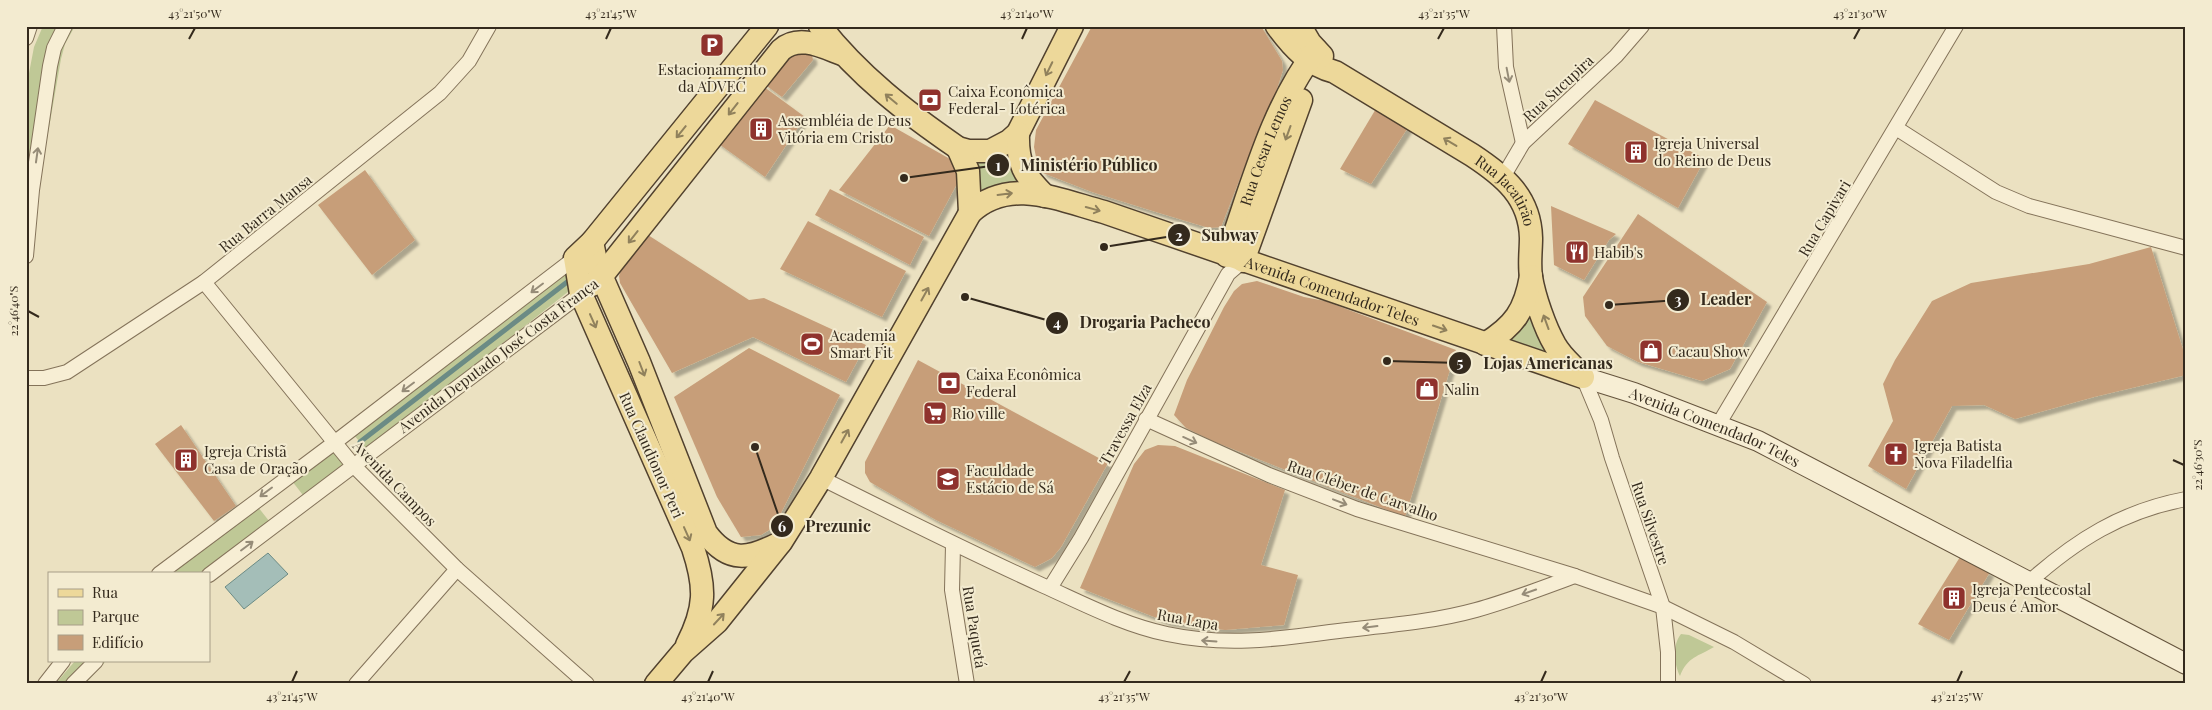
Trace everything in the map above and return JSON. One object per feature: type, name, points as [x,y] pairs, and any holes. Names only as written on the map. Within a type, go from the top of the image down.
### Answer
[{"type":"main road","name":"Avenida Deputado José Costa França","points":[[575,258],[592,242],[766,26]]},
{"type":"main road","points":[[820,26],[842,54],[896,103],[958,148],[969,151],[990,150],[1009,141],[1018,133],[1072,26]]},
{"type":"main road","name":"Rua Jacatirão","points":[[1277,26],[1321,62],[1472,155],[1503,177],[1518,194],[1528,217],[1531,238],[1531,276],[1547,327],[1556,346],[1582,377]]},
{"type":"main road","name":"Rua Jacatirão","points":[[1300,26],[1321,62]]},
{"type":"main road","name":"Avenida Deputado José Costa França","points":[[581,294],[602,277],[781,50],[787,46],[802,42],[842,54]]},
{"type":"main road","name":"Rua Cesar Lemos","points":[[1232,264],[1296,110],[1321,62]]},
{"type":"main road","points":[[1018,133],[1020,163],[1029,179],[1046,196]]},
{"type":"main road","points":[[656,684],[683,652],[717,622],[780,542],[820,478],[970,213],[968,170],[958,148]]},
{"type":"main road","name":"Avenida Comendador Teles","points":[[970,213],[986,199],[997,195],[1020,193],[1046,196],[1104,212],[1232,264],[1485,344],[1718,425],[1758,441],[1820,472],[2028,583],[2186,664]]},
{"type":"main road","name":"Rua Claudionor Peri","points":[[592,242],[595,260],[639,362],[706,533],[715,545],[737,556],[756,554],[780,542]]},
{"type":"main road","name":"Rua Claudionor Peri","points":[[575,258],[581,294],[699,564],[702,578],[703,602],[693,633],[683,652]]},
{"type":"main road","points":[[1485,344],[1512,324],[1527,296],[1531,276]]},
{"type":"street","points":[[26,38],[30,26]]},
{"type":"street","points":[[26,256],[29,190],[50,66],[54,48],[65,26]]},
{"type":"street","name":"Rua Barra Mansa","points":[[26,378],[44,378],[67,372],[204,282],[440,93],[468,61],[489,26]]},
{"type":"street","points":[[1504,26],[1506,67],[1523,143]]},
{"type":"street","name":"Rua Sucupira","points":[[1503,177],[1523,143],[1616,56],[1642,26]]},
{"type":"street","name":"Rua Capivari","points":[[1718,425],[1956,26]]},
{"type":"street","points":[[1896,128],[1996,192],[2029,206],[2186,248]]},
{"type":"street","name":"Avenida Deputado José Costa França","points":[[162,572],[334,443],[575,258]]},
{"type":"street","name":"Travessa Elza","points":[[1050,588],[1085,531],[1232,264]]},
{"type":"street","name":"Avenida Campos","points":[[204,282],[353,465],[457,570],[587,684]]},
{"type":"street","name":"Avenida Deputado José Costa França","points":[[210,575],[581,294]]},
{"type":"street","name":"Rua Silvestre","points":[[1582,377],[1601,420],[1612,458],[1663,607],[1668,652],[1668,684]]},
{"type":"street","name":"Rua Cléber de Carvalho","points":[[1146,419],[1269,475],[1358,509],[1575,576],[1663,607],[1734,642],[1804,684]]},
{"type":"street","name":"Rua Lapa","points":[[820,478],[954,545],[1131,624],[1165,634],[1200,640],[1232,642],[1288,638],[1442,617],[1476,610],[1575,576]]},
{"type":"street","points":[[2028,583],[2061,554],[2093,533],[2130,515],[2165,503],[2186,499]]},
{"type":"street","name":"Rua Paquetá","points":[[954,545],[952,590],[967,684]]},
{"type":"street","points":[[356,684],[457,570]]},
{"type":"street","points":[[45,684],[62,662]]},
{"type":"street","points":[[73,684],[95,662]]},
{"type":"green space","points":[[43,26],[75,26],[65,44],[61,59],[36,202],[26,276],[26,89],[34,47]]},
{"type":"green space","points":[[1013,151],[1026,183],[980,200],[970,161],[993,160]]},
{"type":"green space","points":[[567,271],[572,277],[359,441],[353,434]]},
{"type":"green space","points":[[573,278],[578,284],[366,451],[360,443]]},
{"type":"green space","points":[[1532,300],[1556,356],[1505,340]]},
{"type":"green space","points":[[330,448],[345,465],[306,499],[292,481]]},
{"type":"green space","points":[[258,507],[273,526],[210,573],[174,572]]},
{"type":"green space","points":[[1681,634],[1689,635],[1714,647],[1690,661],[1680,676],[1676,666],[1675,649]]},
{"type":"green space","points":[[74,662],[105,662],[85,684],[58,684],[57,682]]},
{"type":"water","points":[[268,553],[288,574],[244,609],[225,587]]},
{"type":"building","points":[[1092,26],[1261,26],[1282,61],[1283,70],[1276,92],[1262,122],[1221,227],[1209,228],[1156,212],[1092,192],[1043,173],[1037,162],[1034,147],[1036,130]]},
{"type":"building","points":[[803,53],[812,55],[813,60],[782,97],[764,84],[786,54]]},
{"type":"building","name":"Assembléia de Deus Vitória em Cristo","points":[[760,84],[805,117],[765,177],[716,142]]},
{"type":"building","name":"Igreja Universal do Reino de Deus","points":[[1595,100],[1705,159],[1678,208],[1568,144]]},
{"type":"building","points":[[1377,107],[1409,126],[1371,184],[1340,169]]},
{"type":"building","points":[[890,125],[950,159],[957,167],[958,182],[929,236],[839,190]]},
{"type":"building","points":[[365,170],[415,240],[372,275],[318,205]]},
{"type":"building","points":[[830,189],[924,237],[910,265],[815,215]]},
{"type":"building","name":"Habib's","points":[[1551,206],[1616,234],[1609,240],[1584,280],[1554,265]]},
{"type":"building","points":[[1638,214],[1767,302],[1730,369],[1702,381],[1638,362],[1607,346],[1585,316],[1583,297]]},
{"type":"building","points":[[808,221],[906,271],[882,317],[780,269]]},
{"type":"building","points":[[648,235],[749,300],[764,298],[866,345],[846,382],[753,337],[672,373],[620,283],[619,276],[622,267]]},
{"type":"building","points":[[2151,247],[2186,359],[2186,375],[2094,397],[2015,419],[1984,405],[1952,406],[1906,489],[1868,466],[1893,421],[1883,384],[1895,360],[1932,301],[1971,283],[2089,264]]},
{"type":"building","points":[[1257,281],[1304,297],[1325,301],[1456,350],[1405,517],[1215,442],[1186,428],[1174,415],[1187,380],[1224,307],[1234,291],[1242,284]]},
{"type":"building","points":[[749,348],[840,395],[774,527],[761,535],[741,537],[717,497],[674,397]]},
{"type":"building","name":"Rio ville","points":[[918,360],[1108,463],[1061,547],[1052,558],[1035,567],[936,520],[870,482],[865,473],[865,462]]},
{"type":"building","name":"Igreja Cristã Casa de Oração","points":[[181,425],[236,506],[214,521],[155,444]]},
{"type":"building","points":[[1158,445],[1175,446],[1285,490],[1261,565],[1298,575],[1284,625],[1225,630],[1167,622],[1080,588],[1134,464],[1145,450]]},
{"type":"building","name":"Igreja Pentecostal Deus é Amor","points":[[1960,557],[1990,572],[1949,640],[1918,624]]},
{"type":"waterway","points":[[360,442],[571,279]]},
{"type":"place","name":"Estacionamento da ADVEC","points":[[712,45]]},
{"type":"place","name":"Caixa Econômica Federal- Lotérica","points":[[930,100]]},
{"type":"place","name":"Assembléia de Deus Vitória em Cristo","points":[[761,129]]},
{"type":"place","name":"Igreja Universal do Reino de Deus","points":[[1636,152]]},
{"type":"place","name":"Ministério Público","points":[[904,178]]},
{"type":"place","name":"Subway","points":[[1104,247]]},
{"type":"place","name":"Habib's","points":[[1577,252]]},
{"type":"place","name":"Drogaria Pacheco","points":[[965,297]]},
{"type":"place","name":"Leader","points":[[1609,305]]},
{"type":"place","name":"Academia Smart Fit","points":[[812,344]]},
{"type":"place","name":"Cacau Show","points":[[1651,351]]},
{"type":"place","name":"Lojas Americanas","points":[[1387,361]]},
{"type":"place","name":"Caixa Econômica Federal","points":[[949,383]]},
{"type":"place","name":"Nalin","points":[[1427,389]]},
{"type":"place","name":"Rio ville","points":[[935,413]]},
{"type":"place","name":"Prezunic","points":[[755,447]]},
{"type":"place","name":"Igreja Batista Nova Filadelfia","points":[[1896,454]]},
{"type":"place","name":"Igreja Cristã Casa de Oração","points":[[186,460]]},
{"type":"place","name":"Faculdade Estácio de Sá","points":[[948,479]]},
{"type":"place","name":"Igreja Pentecostal Deus é Amor","points":[[1954,598]]}]
